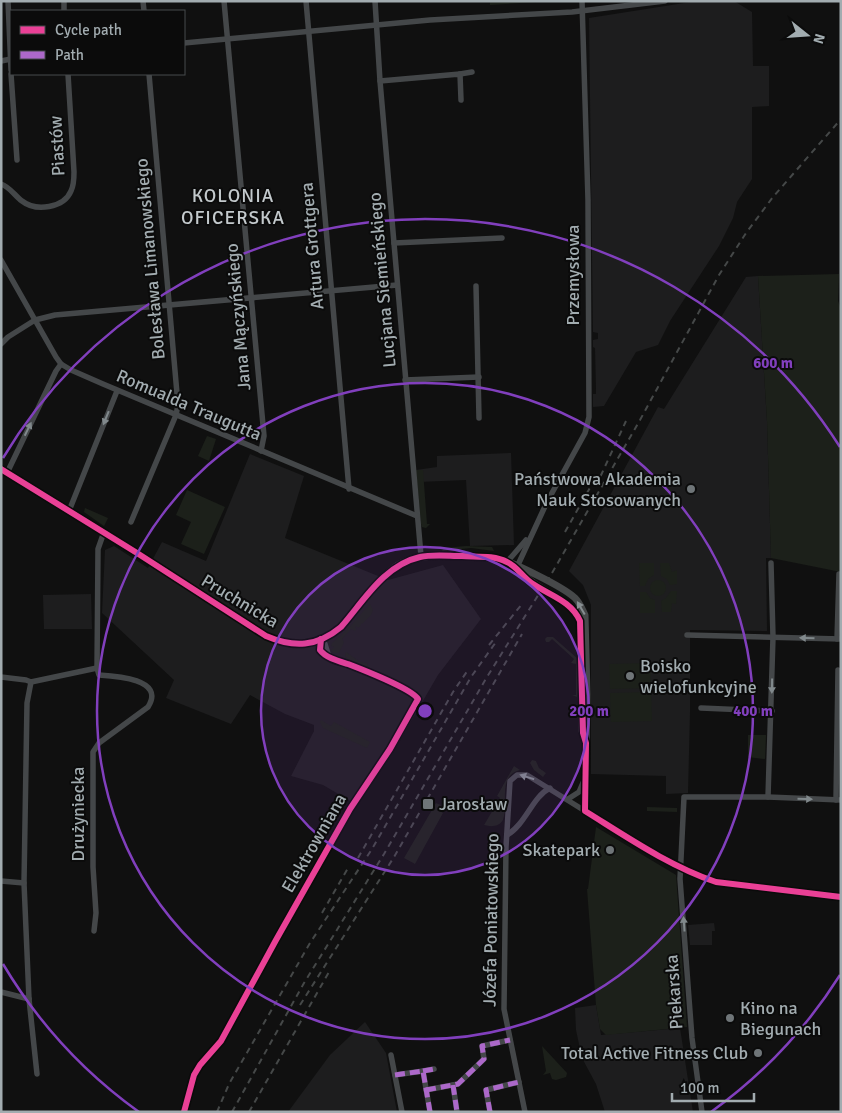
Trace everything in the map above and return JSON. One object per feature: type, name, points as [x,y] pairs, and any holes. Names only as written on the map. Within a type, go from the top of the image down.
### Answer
[{"type":"main road","name":"Pruchnicka","points":[[4,471],[104,532],[266,636],[287,644],[302,644],[321,640],[341,627],[386,575],[399,565],[421,556],[496,558],[547,581],[573,597],[580,604],[585,615],[587,636],[585,810]]},
{"type":"main road","points":[[585,810],[681,869],[716,882],[841,897]]},
{"type":"street","points":[[8,1],[10,40]]},
{"type":"street","name":"Jana Mączyńskiego","points":[[224,1],[264,436],[261,451]]},
{"type":"street","name":"Artura Grottgera","points":[[306,1],[349,488]]},
{"type":"street","name":"Lucjana Siemieńskiego","points":[[375,1],[380,82],[421,556]]},
{"type":"street","name":"Przemysłowa","points":[[531,535],[586,433],[589,417],[588,200],[582,1]]},
{"type":"street","points":[[185,43],[434,19],[582,11],[665,1]]},
{"type":"street","points":[[380,82],[472,72]]},
{"type":"street","points":[[460,74],[461,100]]},
{"type":"street","points":[[11,75],[17,160]]},
{"type":"street","name":"Piastów","points":[[1,184],[10,188],[23,202],[42,207],[53,206],[63,202],[71,193],[74,172],[68,75]]},
{"type":"street","name":"Bolesława Limanowskiego","points":[[131,522],[176,415],[178,405],[149,75]]},
{"type":"street","points":[[394,242],[502,238]]},
{"type":"street","points":[[1,260],[61,364],[4,471]]},
{"type":"street","points":[[1,344],[35,320],[55,315],[397,285]]},
{"type":"street","points":[[476,286],[479,418]]},
{"type":"street","name":"Romualda Traugutta","points":[[61,364],[117,390],[417,516]]},
{"type":"street","points":[[405,380],[479,377]]},
{"type":"street","points":[[69,511],[117,390]]},
{"type":"street","points":[[1,677],[31,682],[97,668],[98,549],[104,532]]},
{"type":"street","points":[[507,562],[531,535]]},
{"type":"street","points":[[517,567],[522,560],[531,535]]},
{"type":"street","points":[[771,563],[773,637],[768,797],[838,800],[838,670]]},
{"type":"street","points":[[687,635],[839,639],[839,574]]},
{"type":"street","name":"Elektrowniana","points":[[184,1112],[194,1075],[221,1041],[347,815],[390,749],[418,699],[411,692],[325,656],[320,650],[321,640]]},
{"type":"street","name":"Drużyniecka","points":[[94,930],[96,913],[93,752],[99,743],[148,707],[152,701],[149,687],[136,680],[99,675],[97,668]]},
{"type":"street","points":[[31,682],[27,712],[24,883],[29,999],[38,1074]]},
{"type":"street","points":[[700,708],[772,712]]},
{"type":"street","name":"Józefa Poniatowskiego","points":[[525,1112],[504,1009],[508,786],[513,778],[521,774],[550,788]]},
{"type":"street","points":[[568,799],[579,792],[585,778]]},
{"type":"street","points":[[507,835],[514,830],[542,794],[550,788],[585,810]]},
{"type":"street","name":"Piekarska","points":[[702,1112],[692,1038],[680,879],[684,796],[768,797]]},
{"type":"street","points":[[1,881],[24,883]]},
{"type":"street","points":[[1,992],[29,999]]},
{"type":"street","points":[[426,1090],[458,1084],[484,1059],[482,1046],[510,1040]]},
{"type":"street","points":[[391,1054],[402,1112]]},
{"type":"street","points":[[395,1076],[434,1069]]},
{"type":"street","points":[[423,1072],[430,1112]]},
{"type":"street","points":[[490,1112],[486,1090],[519,1082]]},
{"type":"street","points":[[453,1085],[457,1112]]},
{"type":"shaded area","points":[[490,1],[552,1],[490,5]]},
{"type":"shaded area","points":[[697,1],[734,1],[752,12],[753,66],[769,66],[769,106],[752,107],[752,179],[737,202],[733,218],[719,246],[670,321],[658,345],[636,352],[604,406],[593,407],[593,394],[596,394],[596,389],[595,348],[593,347],[593,340],[598,339],[598,333],[593,332],[589,18]]},
{"type":"shaded area","points":[[839,274],[838,301],[841,309],[841,572],[771,558],[767,421],[758,276]]},
{"type":"shaded area","name":"Państwowa Akademia Nauk Stosowanych","points":[[758,276],[767,421],[771,558],[766,558],[767,631],[690,630],[688,793],[666,794],[666,776],[591,774],[591,605],[583,585],[569,571],[658,407],[664,409],[746,277]]},
{"type":"shaded area","points":[[207,436],[216,439],[209,461],[198,456]]},
{"type":"shaded area","name":"Państwowa Akademia Nauk Stosowanych","points":[[511,453],[514,545],[470,546],[466,480],[418,482],[416,470],[437,467],[437,456]]},
{"type":"shaded area","points":[[250,454],[304,476],[285,538],[388,580],[443,565],[481,619],[438,675],[392,754],[357,805],[323,785],[291,776],[314,731],[314,725],[285,714],[250,695],[231,724],[166,698],[174,680],[102,613],[105,550],[114,546],[148,568],[162,542],[206,561]]},
{"type":"shaded area","points":[[416,470],[423,470],[427,524],[430,524],[426,528],[422,527],[421,524]]},
{"type":"shaded area","points":[[187,490],[225,507],[204,554],[181,544],[191,522],[176,515]]},
{"type":"shaded area","points":[[85,508],[108,518],[104,526],[84,512]]},
{"type":"shaded area","points":[[466,546],[492,547],[494,551],[471,548],[442,551],[444,548]]},
{"type":"shaded area","points":[[639,563],[654,563],[654,575],[648,579],[645,586],[640,586]]},
{"type":"shaded area","points":[[660,563],[669,563],[672,572],[677,570],[677,584],[670,585],[667,579],[661,576]]},
{"type":"shaded area","points":[[658,580],[666,588],[658,596],[650,588]]},
{"type":"shaded area","points":[[671,591],[677,591],[676,604],[672,603],[671,612],[662,612],[661,601]]},
{"type":"shaded area","points":[[640,592],[646,592],[650,598],[655,600],[655,613],[640,613]]},
{"type":"shaded area","points":[[91,594],[92,629],[44,629],[43,595]]},
{"type":"shaded area","points":[[370,604],[373,610],[371,615],[358,628],[356,626],[355,628],[357,629],[355,631],[351,629],[342,639],[344,642],[339,653],[333,653],[331,650],[334,647],[331,646],[332,643],[345,632]]},
{"type":"shaded area","points":[[553,637],[578,659],[577,697],[572,695],[576,695],[576,664],[571,663],[574,659],[552,639],[546,642],[545,639]]},
{"type":"shaded area","points":[[346,652],[360,662],[367,663],[369,670],[351,663],[345,656]]},
{"type":"shaded area","name":"Boisko wielofunkcyjne","points":[[650,663],[651,688],[610,689],[609,664]]},
{"type":"shaded area","points":[[651,692],[652,721],[611,722],[610,693]]},
{"type":"shaded area","points":[[321,720],[331,726],[334,722],[370,742],[367,748],[323,728]]},
{"type":"shaded area","points":[[748,735],[766,735],[765,759],[748,757]]},
{"type":"shaded area","points":[[532,760],[536,761],[539,768],[546,773],[543,777],[534,770],[530,763]]},
{"type":"shaded area","points":[[514,766],[520,770],[508,778],[503,820],[495,826],[484,825],[500,798],[497,796]]},
{"type":"shaded area","points":[[436,803],[441,805],[438,810],[443,813],[415,864],[404,858]]},
{"type":"shaded area","points":[[647,807],[677,808],[677,812],[647,811]]},
{"type":"shaded area","points":[[596,827],[676,875],[687,1027],[606,1035],[600,1029],[596,1005],[587,889]]},
{"type":"shaded area","points":[[714,923],[715,931],[712,931],[712,945],[690,945],[688,925]]},
{"type":"shaded area","points":[[596,1005],[601,1035],[680,1028],[693,1112],[605,1112],[596,1084],[582,1058],[576,1030],[575,1008]]},
{"type":"shaded area","points":[[365,1022],[386,1053],[397,1112],[288,1112],[330,1055]]},
{"type":"shaded area","points":[[542,1046],[567,1073],[566,1077],[556,1080],[552,1079],[550,1073],[543,1075],[546,1071]]},
{"type":"railway","points":[[232,1112],[304,983],[384,854],[487,677],[552,573],[640,420],[719,275],[746,233],[773,197],[841,119]]},
{"type":"railway","points":[[596,486],[626,421]]},
{"type":"railway","points":[[565,532],[596,477]]},
{"type":"railway","points":[[489,645],[522,604]]},
{"type":"railway","points":[[300,1005],[394,857],[522,634]]},
{"type":"railway","points":[[217,1112],[229,1084],[310,943],[372,849],[471,677],[496,642]]},
{"type":"railway","points":[[358,858],[453,692],[468,670]]},
{"type":"railway","points":[[322,913],[348,868]]},
{"type":"railway","points":[[249,1112],[329,972]]},
{"type":"marked path","points":[[426,1090],[458,1084],[484,1059],[482,1046],[510,1040]]},
{"type":"marked path","points":[[423,1071],[434,1069]]},
{"type":"marked path","points":[[395,1075],[423,1071],[430,1112]]},
{"type":"marked path","points":[[490,1112],[486,1090],[519,1082]]},
{"type":"marked path","points":[[453,1085],[457,1112]]},
{"type":"cycle path","points":[[1,469],[266,636],[296,644],[314,642],[332,634],[341,627],[385,576],[407,561],[425,556],[441,555],[491,557],[507,562],[529,582],[571,608],[580,621],[583,733],[586,743],[585,811],[665,859],[716,882],[841,897]]},
{"type":"cycle path","points":[[184,1112],[194,1075],[200,1065],[221,1041],[350,809],[390,749],[418,699],[406,690],[386,680],[332,659],[320,650],[321,639]]},
{"type":"place","name":"Państwowa Akademia Nauk Stosowanych","points":[[691,489]]},
{"type":"place","name":"Boisko wielofunkcyjne","points":[[630,676]]},
{"type":"place","name":"Jarosław","points":[[428,804]]},
{"type":"place","name":"Skatepark","points":[[610,850]]},
{"type":"place","name":"Kino na Biegunach","points":[[730,1018]]},
{"type":"place","name":"Total Active Fitness Club","points":[[758,1053]]},
{"type":"district","name":"KOLONIA OFICERSKA","points":[[233,206]]}]
